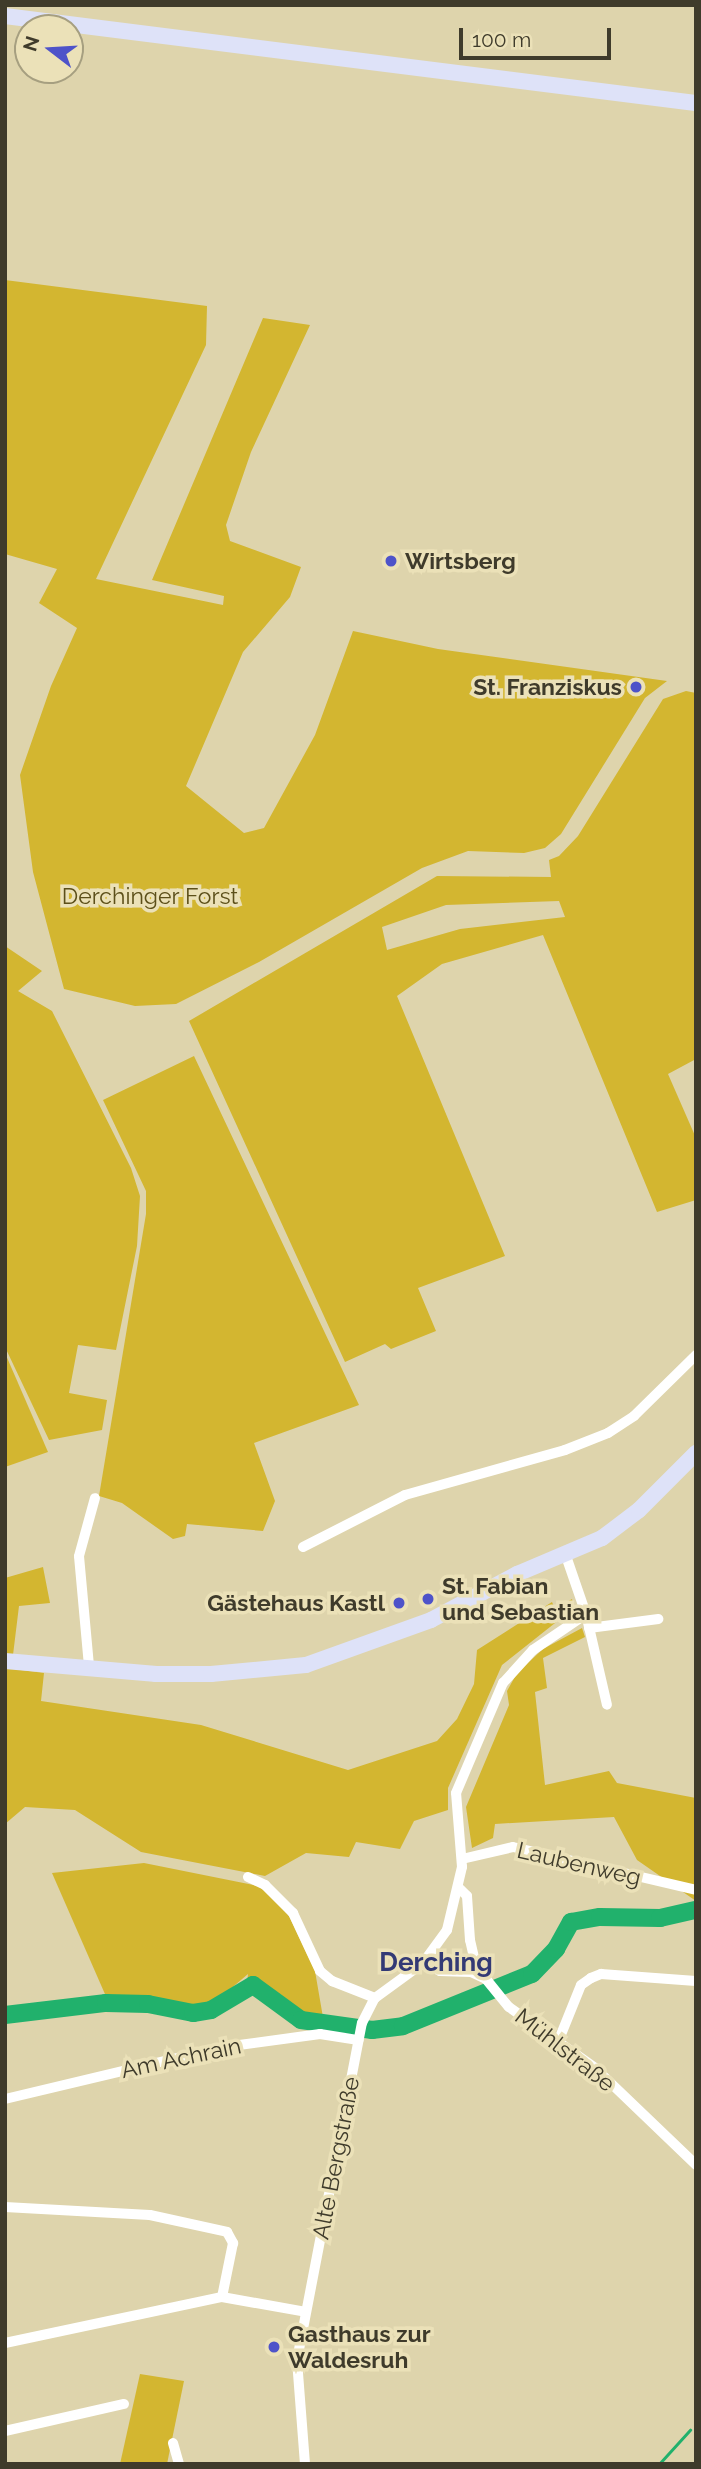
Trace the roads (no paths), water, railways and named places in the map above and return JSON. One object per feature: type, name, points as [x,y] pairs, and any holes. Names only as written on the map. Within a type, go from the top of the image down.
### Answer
[{"type":"street","points":[[5,16],[696,103]]},
{"type":"street","points":[[303,1547],[405,1495],[565,1450],[619,1427],[696,1355]]},
{"type":"street","points":[[5,1661],[211,1674],[306,1665],[431,1620],[517,1574],[566,1556],[624,1523],[696,1453]]},
{"type":"street","points":[[89,1667],[79,1556],[95,1498]]},
{"type":"street","points":[[566,1556],[586,1614],[607,1705]]},
{"type":"street","name":"Alte Bergstraße","points":[[305,2464],[295,2382],[362,2023],[375,1998],[423,1964],[439,1945],[460,1889],[462,1859],[456,1793],[503,1683],[533,1650],[586,1614]]},
{"type":"street","points":[[589,1628],[658,1619]]},
{"type":"street","name":"Laubenweg","points":[[462,1859],[513,1847],[696,1890]]},
{"type":"street","points":[[248,1877],[265,1885],[293,1913],[320,1970],[332,1981],[375,1998]]},
{"type":"street","name":"Alte Bergstraße","points":[[460,1889],[467,1896],[470,1940],[478,1974]]},
{"type":"street","points":[[423,1964],[440,1971],[478,1974]]},
{"type":"street","name":"Mühlstraße","points":[[478,1974],[497,1994],[595,2068],[696,2165]]},
{"type":"street","points":[[558,2042],[581,1985],[590,1978],[601,1974],[696,1981]]},
{"type":"street","name":"Am Achrain","points":[[5,2099],[224,2047],[320,2034],[359,2038]]},
{"type":"street","points":[[5,2207],[150,2215],[227,2232],[233,2243],[222,2297]]},
{"type":"street","points":[[5,2343],[222,2297],[306,2312]]},
{"type":"street","points":[[5,2431],[124,2404]]},
{"type":"street","points":[[173,2443],[179,2464]]},
{"type":"waterway","points":[[5,2015],[106,2003],[148,2004],[193,2013],[211,2010],[253,1985],[301,2020],[372,2030],[403,2026],[532,1974],[556,1949],[571,1922],[600,1917],[660,1918],[696,1910]]},
{"type":"waterway","points":[[659,2464],[690,2430]]},
{"type":"place","name":"Wirtsberg","points":[[391,561]]},
{"type":"place","name":"St. Franziskus","points":[[636,687]]},
{"type":"place","name":"St. Fabian und Sebastian","points":[[428,1599]]},
{"type":"place","name":"Gästehaus Kastl","points":[[399,1603]]},
{"type":"place","name":"Gasthaus zur Waldesruh","points":[[274,2347]]},
{"type":"district","name":"Derching","points":[[436,1963]]},
{"type":"park label","name":"Derchinger Forst","points":[[150,896]]}]
